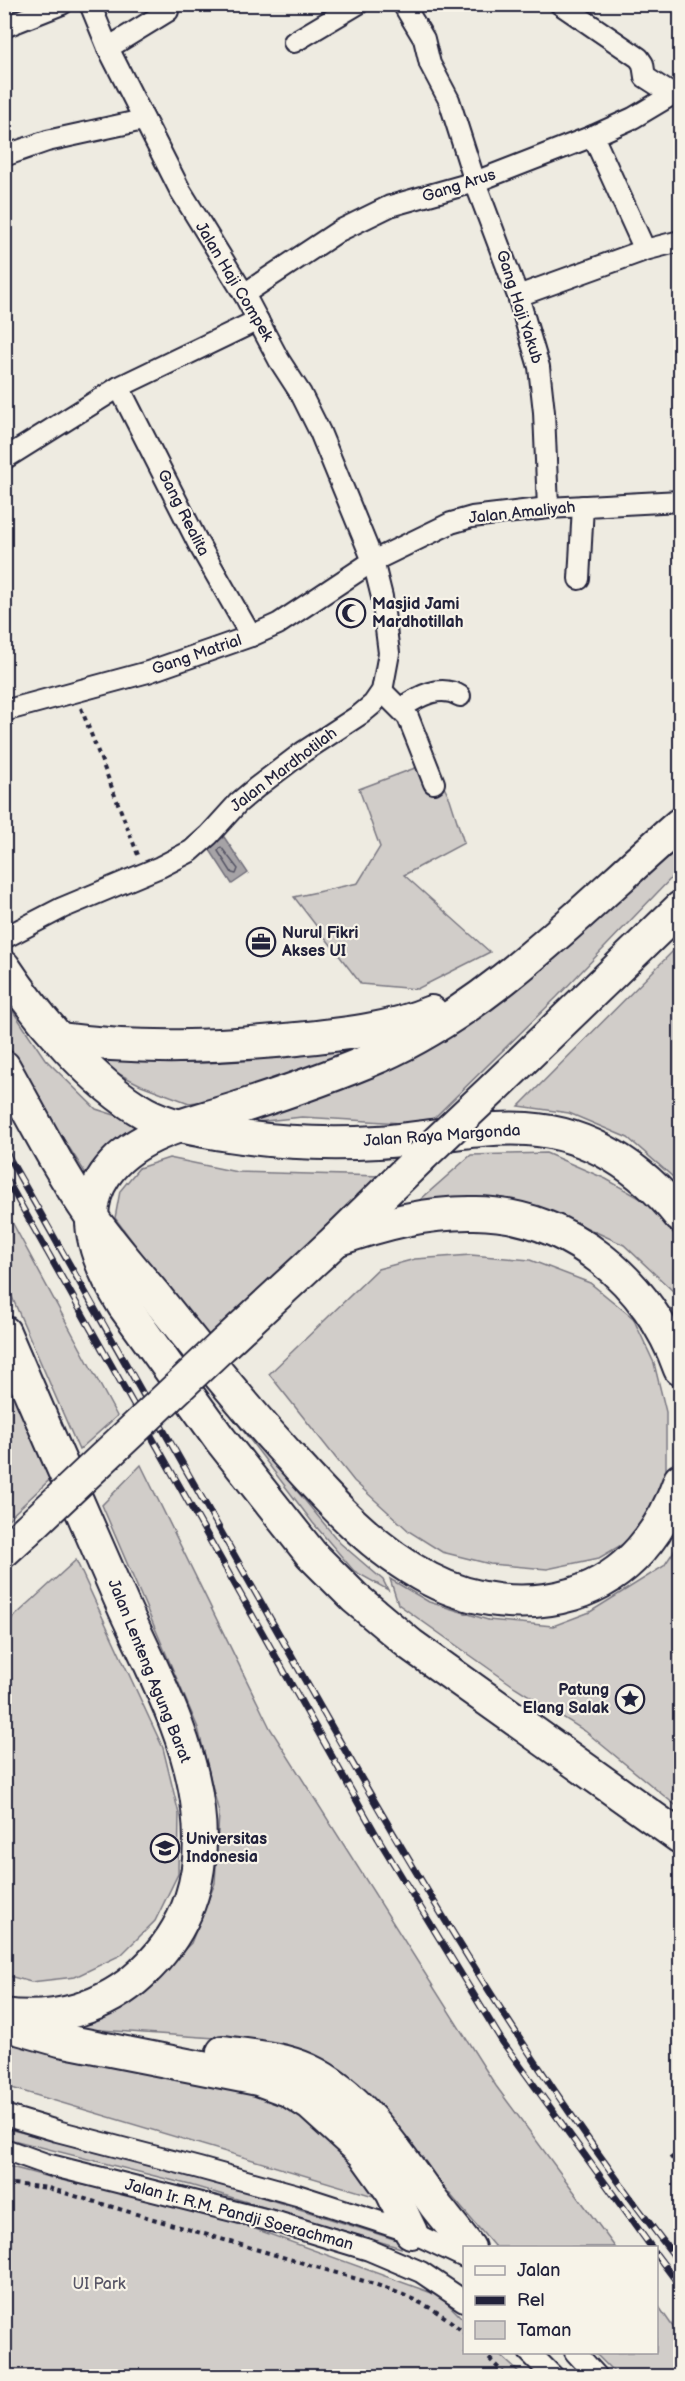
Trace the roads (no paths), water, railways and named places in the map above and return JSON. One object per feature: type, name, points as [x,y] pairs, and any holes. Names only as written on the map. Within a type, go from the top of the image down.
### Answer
[{"type":"main road","points":[[681,824],[568,925],[479,997],[414,1039],[381,1055],[306,1084],[177,1127],[136,1146],[112,1166],[97,1188],[92,1217],[95,1243],[101,1264],[124,1306],[220,1439],[311,1554],[355,1598],[411,1645],[681,1837]]},
{"type":"main road","points":[[15,1541],[336,1240],[681,908]]},
{"type":"main road","points":[[61,1039],[112,1046],[228,1046],[376,1030],[436,1010],[568,925]]},
{"type":"main road","name":"Jalan Raya Margonda","points":[[4,967],[42,1019],[121,1098],[147,1114],[177,1127],[276,1143],[325,1144],[380,1142],[488,1130],[542,1131],[589,1144],[626,1163],[657,1189],[681,1216]]},
{"type":"main road","points":[[4,1067],[54,1159],[92,1217],[235,1394],[356,1527],[409,1568],[451,1590],[488,1599],[524,1602],[562,1597],[596,1585],[622,1568],[641,1551],[664,1517],[681,1480]]},
{"type":"main road","points":[[336,1240],[381,1225],[436,1215],[477,1213],[536,1224],[579,1243],[612,1266],[644,1300],[666,1334],[681,1369]]},
{"type":"main road","name":"Jalan Lenteng Agung Barat","points":[[4,1332],[173,1719],[195,1789],[200,1840],[197,1880],[190,1905],[180,1927],[154,1962],[138,1977],[118,1993],[78,2010],[55,2016],[32,2018],[4,2015]]},
{"type":"main road","points":[[4,2024],[60,2040],[258,2079],[299,2097],[364,2153],[392,2192],[411,2232]]},
{"type":"main road","points":[[116,2050],[136,2044],[174,2045],[280,2061],[321,2076],[360,2109],[394,2147],[468,2246]]},
{"type":"street","points":[[4,27],[62,4]]},
{"type":"street","name":"Jalan Haji Compek","points":[[90,4],[108,48],[143,120],[200,224],[244,294],[279,360],[301,394],[320,432],[373,561]]},
{"type":"street","points":[[294,42],[358,4]]},
{"type":"street","name":"Gang Haji Yakub","points":[[403,4],[424,39],[430,64],[449,100],[475,182],[518,296],[539,367],[544,412],[548,508]]},
{"type":"street","points":[[560,4],[639,58],[645,77],[677,93]]},
{"type":"street","points":[[108,48],[168,11]]},
{"type":"street","name":"Gang Arus","points":[[244,294],[339,231],[390,206],[475,182],[592,136],[677,93]]},
{"type":"street","points":[[4,156],[47,141],[143,120]]},
{"type":"street","points":[[592,136],[645,250]]},
{"type":"street","points":[[518,296],[645,250],[681,241]]},
{"type":"street","points":[[4,459],[119,387],[258,320]]},
{"type":"street","name":"Gang Realita","points":[[119,387],[198,543],[251,636]]},
{"type":"street","name":"Jalan Amaliyah","points":[[373,561],[451,523],[472,517],[548,508],[681,501]]},
{"type":"street","points":[[579,579],[583,507]]},
{"type":"street","points":[[373,561],[382,597],[389,653],[382,692],[408,717],[434,783]]},
{"type":"street","name":"Gang Matrial","points":[[4,711],[75,693],[181,661],[251,636],[278,624],[373,561]]},
{"type":"street","points":[[400,708],[416,698],[443,690],[460,696]]},
{"type":"street","name":"Jalan Mardhotilah","points":[[4,938],[62,908],[191,851],[238,802],[303,752],[361,714],[382,692]]},
{"type":"street","name":"Jalan Ir. R.M. Pandji Soerachman","points":[[4,2115],[57,2132],[297,2195],[411,2232],[463,2256]]},
{"type":"street","name":"Jalan Ir. R.M. Pandji Soerachman","points":[[4,2149],[46,2164],[280,2223],[369,2250],[422,2272],[463,2300]]},
{"type":"street","points":[[531,2354],[553,2376]]},
{"type":"street","points":[[577,2354],[597,2376]]},
{"type":"water","points":[[224,837],[248,873],[232,884],[208,847]]},
{"type":"railway","points":[[4,1149],[419,1877],[570,2113],[680,2263]]},
{"type":"railway","points":[[4,1175],[378,1838],[502,2041],[651,2246]]},
{"type":"railway","points":[[658,2257],[680,2286]]},
{"type":"place","name":"Masjid Jami Mardhotillah","points":[[351,613]]},
{"type":"place","name":"Nurul Fikri Akses UI","points":[[261,942]]},
{"type":"place","name":"Patung Elang Salak","points":[[630,1699]]},
{"type":"place","name":"Universitas Indonesia","points":[[165,1848]]},
{"type":"park label","name":"UI Park","points":[[99,2284]]}]
